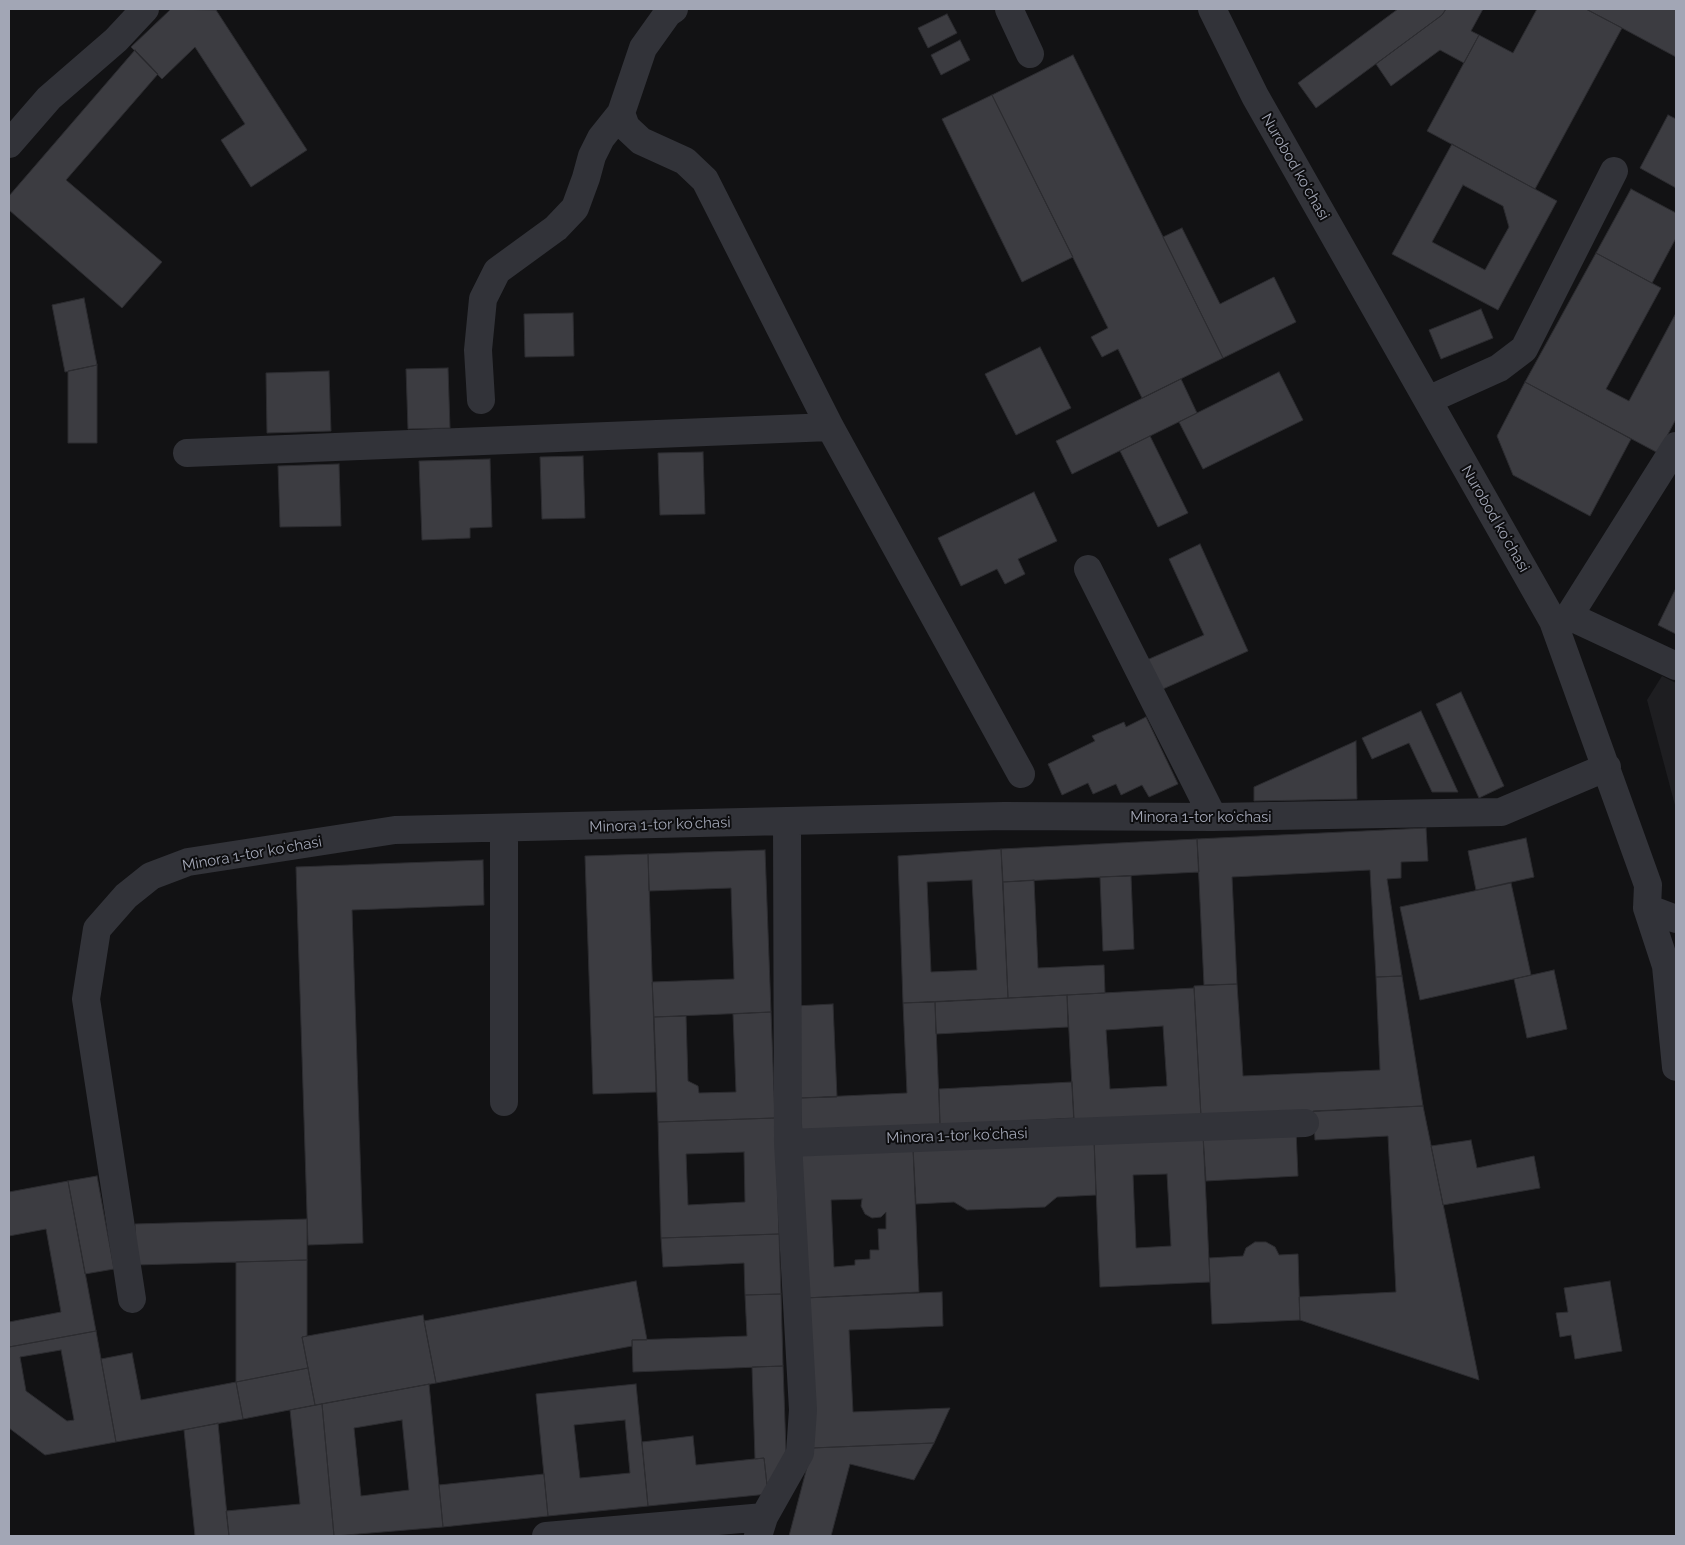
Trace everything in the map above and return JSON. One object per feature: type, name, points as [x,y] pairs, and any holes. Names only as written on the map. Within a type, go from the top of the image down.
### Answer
[{"type":"street","points":[[9,144],[49,98],[116,40],[145,9]]},
{"type":"street","points":[[480,400],[478,350],[483,299],[497,270],[556,228],[575,208],[592,156],[601,138],[621,113],[643,48],[668,13],[674,9]]},
{"type":"street","points":[[1009,9],[1030,54]]},
{"type":"street","name":"Nurobod koʻchasi","points":[[1212,9],[1255,96],[1428,400],[1561,618],[1606,767],[1648,885],[1647,908],[1666,966],[1676,1067]]},
{"type":"street","points":[[621,113],[626,127],[641,142],[684,161],[705,180],[830,427],[1021,774]]},
{"type":"street","points":[[1428,400],[1499,368],[1524,349],[1614,171]]},
{"type":"street","points":[[187,453],[830,427]]},
{"type":"street","points":[[1676,446],[1561,618],[1676,666]]},
{"type":"street","points":[[1088,570],[1213,817]]},
{"type":"street","name":"Minora 1-tor koʻchasi","points":[[132,1299],[86,999],[97,929],[126,896],[152,876],[188,862],[395,830],[504,829],[1004,816],[1213,817],[1501,812],[1606,767]]},
{"type":"street","points":[[546,1536],[761,1527],[800,1453],[803,1410],[788,1142],[787,821]]},
{"type":"street","points":[[504,829],[504,1102]]},
{"type":"street","points":[[1647,908],[1676,918]]},
{"type":"street","name":"Minora 1-tor koʻchasi","points":[[788,1142],[1305,1123]]},
{"type":"shaded area","points":[[1662,676],[1676,683],[1676,809],[1647,700]]},
{"type":"building","points":[[171,9],[216,10],[307,150],[251,187],[221,140],[245,124],[195,47],[162,79],[131,47]]},
{"type":"building","points":[[1398,9],[1446,9],[1442,15],[1316,108],[1298,83]]},
{"type":"building","points":[[1446,9],[1483,9],[1471,31],[1479,35],[1464,63],[1440,50],[1391,86],[1376,64],[1442,15]]},
{"type":"building","points":[[1537,9],[1586,9],[1622,28],[1535,189],[1427,131],[1479,35],[1513,53]]},
{"type":"building","points":[[1586,9],[1676,9],[1676,57],[1622,28]]},
{"type":"building","points":[[947,14],[957,33],[928,48],[918,28]]},
{"type":"building","points":[[960,40],[970,60],[941,75],[931,55]]},
{"type":"building","points":[[135,50],[158,74],[66,180],[162,262],[122,308],[9,210],[9,196]]},
{"type":"building","points":[[1073,55],[1223,358],[1142,398],[1118,349],[1102,357],[1091,337],[1108,328],[992,95]]},
{"type":"building","points":[[992,95],[1073,257],[1022,282],[942,119]]},
{"type":"building","points":[[1668,115],[1676,119],[1676,188],[1640,168]]},
{"type":"building","points":[[1452,144],[1557,201],[1498,310],[1392,254]],"holes":[[[1463,185],[1503,206],[1509,227],[1485,270],[1432,242]]]},
{"type":"building","points":[[1631,189],[1676,213],[1676,238],[1652,283],[1596,253]]},
{"type":"building","points":[[1182,228],[1220,304],[1274,277],[1296,322],[1223,358],[1163,237]]},
{"type":"building","points":[[1596,253],[1661,288],[1606,389],[1629,401],[1676,313],[1676,419],[1658,453],[1525,382]]},
{"type":"building","points":[[84,298],[97,365],[65,372],[52,305]]},
{"type":"building","points":[[1481,309],[1493,338],[1441,359],[1429,330]]},
{"type":"building","points":[[573,313],[574,356],[525,357],[524,314]]},
{"type":"building","points":[[1040,347],[1071,408],[1016,435],[985,374]]},
{"type":"building","points":[[97,365],[97,443],[68,443],[68,371]]},
{"type":"building","points":[[448,368],[450,428],[408,429],[406,369]]},
{"type":"building","points":[[329,371],[331,431],[267,433],[266,373]]},
{"type":"building","points":[[1279,372],[1303,420],[1203,469],[1179,422]]},
{"type":"building","points":[[1181,379],[1197,413],[1072,474],[1056,441]]},
{"type":"building","points":[[1525,382],[1631,439],[1590,516],[1513,475],[1497,436]]},
{"type":"building","points":[[1150,436],[1188,513],[1158,527],[1120,451]]},
{"type":"building","points":[[703,452],[705,514],[660,515],[658,453]]},
{"type":"building","points":[[583,456],[585,518],[542,519],[540,457]]},
{"type":"building","points":[[490,459],[492,527],[470,528],[470,538],[422,540],[419,461]]},
{"type":"building","points":[[339,464],[341,526],[280,527],[278,466]]},
{"type":"building","points":[[1034,492],[1057,541],[1018,559],[1025,574],[1005,584],[997,569],[961,586],[938,538]]},
{"type":"building","points":[[1200,544],[1248,651],[1154,693],[1140,663],[1204,635],[1169,559]]},
{"type":"building","points":[[1676,588],[1676,634],[1658,625]]},
{"type":"building","points":[[1461,692],[1504,786],[1479,798],[1436,704]]},
{"type":"building","points":[[1421,711],[1458,792],[1432,792],[1409,743],[1372,759],[1362,738]]},
{"type":"building","points":[[1146,717],[1178,784],[1149,797],[1142,785],[1121,795],[1116,784],[1093,794],[1088,783],[1062,795],[1048,764],[1095,741],[1092,736],[1124,722],[1126,727]]},
{"type":"building","points":[[1356,741],[1357,799],[1254,801],[1254,787]]},
{"type":"building","points":[[1426,828],[1428,861],[1401,862],[1401,878],[1387,879],[1402,976],[1376,977],[1370,870],[1232,877],[1237,984],[1204,985],[1197,839]]},
{"type":"building","points":[[1526,838],[1534,877],[1476,890],[1468,851]]},
{"type":"building","points":[[1197,839],[1199,872],[1003,882],[1001,849]]},
{"type":"building","points":[[1001,849],[1008,998],[903,1003],[898,856]],"holes":[[[972,880],[977,970],[931,972],[927,882]]]},
{"type":"building","points":[[765,850],[771,1012],[654,1017],[652,982],[734,979],[731,888],[649,891],[648,854]]},
{"type":"building","points":[[648,854],[656,1092],[593,1094],[585,856]]},
{"type":"building","points":[[483,860],[484,905],[352,910],[363,1243],[308,1245],[296,867]]},
{"type":"building","points":[[1131,876],[1134,949],[1103,951],[1100,877]]},
{"type":"building","points":[[1034,880],[1038,968],[1104,965],[1105,993],[1008,998],[1003,882]]},
{"type":"building","points":[[1511,883],[1531,975],[1420,1000],[1400,907]]},
{"type":"building","points":[[1554,970],[1567,1029],[1527,1038],[1514,979]]},
{"type":"building","points":[[1402,976],[1423,1106],[1201,1117],[1194,986],[1237,984],[1243,1076],[1380,1070],[1376,977]]},
{"type":"building","points":[[1194,988],[1201,1117],[1074,1124],[1067,995]],"holes":[[[1163,1026],[1167,1086],[1110,1089],[1106,1030]]]},
{"type":"building","points":[[1067,995],[1068,1027],[936,1034],[935,1002]]},
{"type":"building","points":[[935,1002],[940,1125],[802,1132],[800,1098],[907,1093],[903,1003]]},
{"type":"building","points":[[833,1004],[837,1097],[800,1098],[795,1006]]},
{"type":"building","points":[[771,1012],[775,1118],[658,1122],[654,1017],[686,1016],[688,1081],[698,1086],[699,1093],[736,1092],[733,1014]]},
{"type":"building","points":[[1072,1082],[1074,1118],[940,1125],[939,1089]]},
{"type":"building","points":[[1423,1106],[1479,1380],[1300,1320],[1299,1297],[1396,1292],[1388,1136],[1315,1140],[1313,1111]]},
{"type":"building","points":[[775,1118],[779,1234],[661,1238],[658,1122]],"holes":[[[744,1152],[745,1202],[688,1205],[686,1154]]]},
{"type":"building","points":[[1296,1130],[1298,1176],[1206,1181],[1203,1135]]},
{"type":"building","points":[[1203,1135],[1210,1282],[1100,1287],[1094,1139]],"holes":[[[1167,1174],[1171,1246],[1136,1248],[1133,1175]]]},
{"type":"building","points":[[1094,1139],[1096,1195],[1057,1197],[1045,1207],[967,1210],[954,1202],[916,1204],[913,1148]]},
{"type":"building","points":[[1471,1140],[1477,1168],[1534,1156],[1540,1188],[1443,1205],[1431,1146]]},
{"type":"building","points":[[913,1148],[919,1292],[805,1298],[799,1153]],"holes":[[[862,1199],[861,1206],[865,1214],[872,1218],[881,1217],[886,1212],[886,1229],[878,1229],[879,1250],[870,1250],[870,1259],[855,1260],[855,1265],[834,1267],[831,1200]]]},
{"type":"building","points":[[97,1176],[114,1269],[85,1274],[68,1181]]},
{"type":"building","points":[[68,1181],[96,1331],[9,1347],[9,1322],[61,1312],[46,1229],[9,1236],[9,1192]]},
{"type":"building","points":[[307,1219],[307,1260],[136,1265],[135,1224]]},
{"type":"building","points":[[779,1234],[781,1294],[745,1295],[744,1263],[663,1267],[661,1238]]},
{"type":"building","points":[[1255,1242],[1266,1242],[1275,1247],[1279,1255],[1298,1254],[1300,1320],[1212,1324],[1209,1258],[1243,1256],[1246,1248]]},
{"type":"building","points":[[307,1260],[307,1336],[302,1337],[308,1368],[236,1382],[236,1262]]},
{"type":"building","points":[[636,1281],[647,1340],[632,1340],[632,1346],[436,1383],[424,1321]]},
{"type":"building","points":[[1610,1281],[1622,1351],[1575,1359],[1571,1335],[1560,1337],[1556,1313],[1568,1312],[1564,1288]]},
{"type":"building","points":[[942,1292],[943,1326],[849,1330],[853,1412],[950,1408],[934,1443],[812,1448],[805,1298]]},
{"type":"building","points":[[781,1294],[783,1366],[633,1372],[632,1340],[747,1336],[745,1295]]},
{"type":"building","points":[[423,1315],[436,1383],[315,1405],[302,1337]]},
{"type":"building","points":[[96,1331],[116,1442],[45,1455],[9,1428],[9,1347]],"holes":[[[61,1350],[74,1420],[67,1421],[26,1391],[20,1357]]]},
{"type":"building","points":[[132,1353],[141,1400],[236,1382],[243,1419],[116,1442],[101,1359]]},
{"type":"building","points":[[783,1366],[786,1451],[768,1494],[764,1458],[755,1459],[752,1367]]},
{"type":"building","points":[[308,1368],[315,1405],[243,1419],[236,1382]]},
{"type":"building","points":[[429,1384],[443,1527],[334,1536],[322,1404]],"holes":[[[402,1420],[409,1490],[361,1496],[354,1428]]]},
{"type":"building","points":[[636,1384],[648,1506],[548,1516],[536,1394]],"holes":[[[625,1420],[630,1473],[580,1478],[574,1425]]]},
{"type":"building","points":[[322,1404],[334,1536],[229,1536],[226,1511],[300,1504],[290,1410]]},
{"type":"building","points":[[218,1423],[229,1536],[195,1536],[184,1430]]},
{"type":"building","points":[[693,1436],[696,1465],[764,1458],[768,1494],[648,1506],[642,1442]]},
{"type":"building","points":[[934,1443],[914,1480],[850,1464],[831,1536],[789,1536],[812,1448]]},
{"type":"building","points":[[544,1474],[548,1516],[443,1527],[439,1485]]}]
